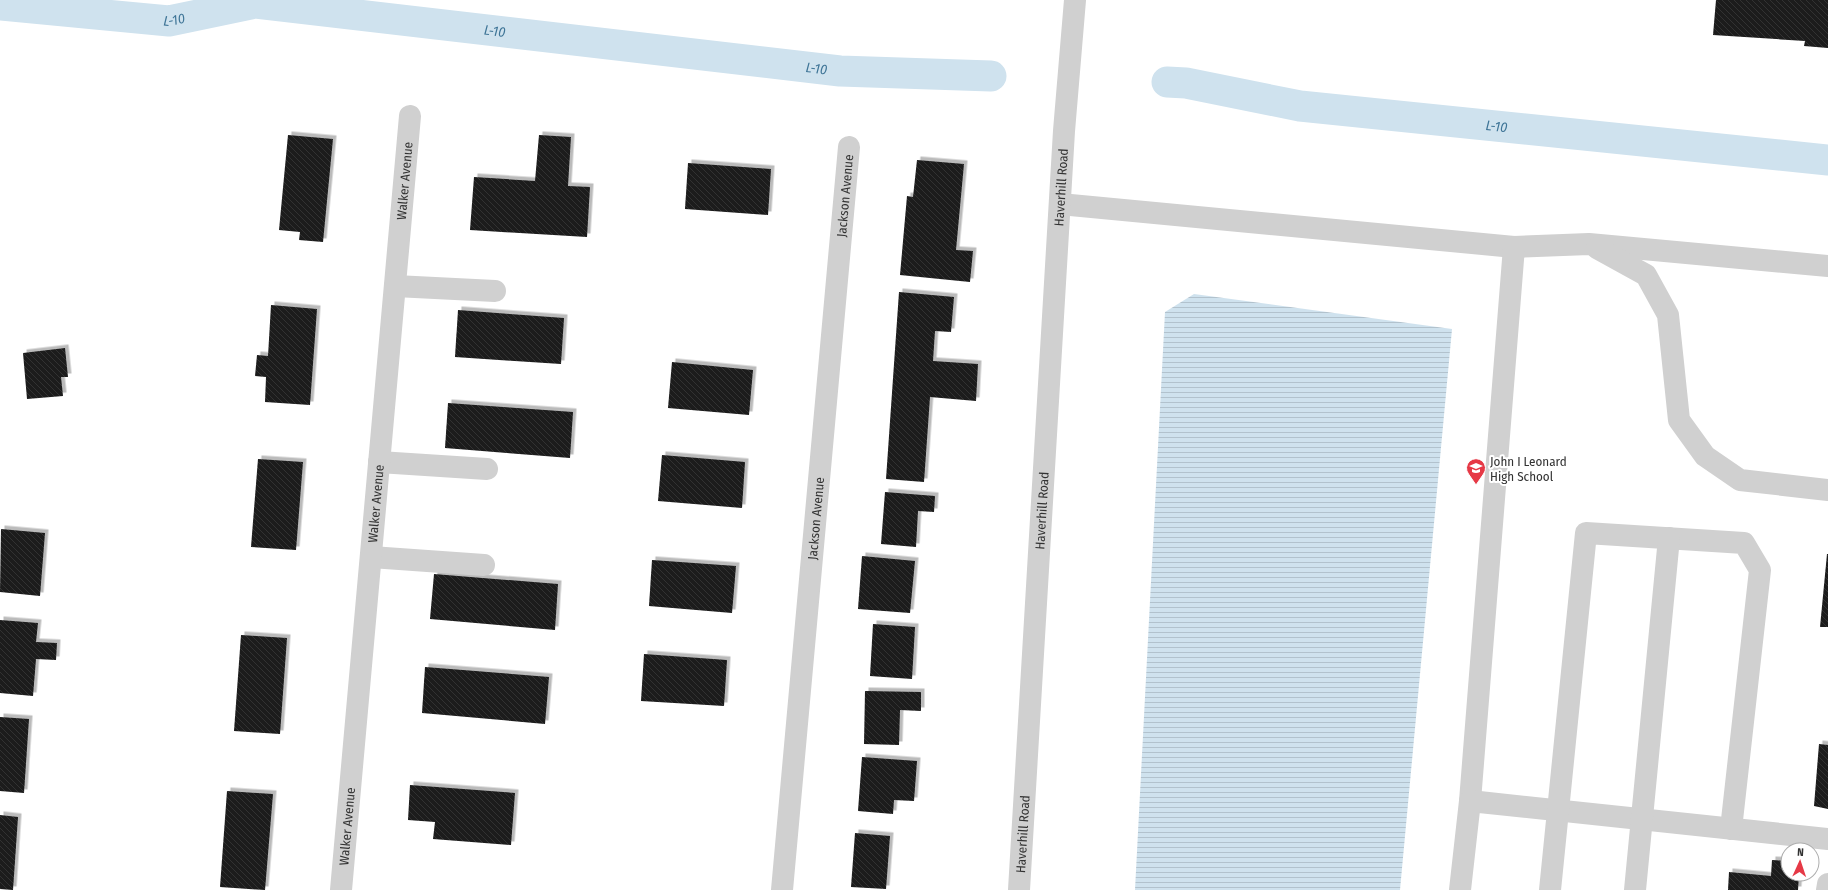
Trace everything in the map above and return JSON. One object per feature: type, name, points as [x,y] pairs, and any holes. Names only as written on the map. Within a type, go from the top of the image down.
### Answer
[{"type":"street","name":"Haverhill Road","points":[[1019,890],[1064,131],[1075,0]]},
{"type":"street","name":"Walker Avenue","points":[[341,890],[410,116]]},
{"type":"street","name":"Jackson Avenue","points":[[782,890],[849,147]]},
{"type":"street","points":[[1060,204],[1514,247],[1589,244],[1828,266]]},
{"type":"street","points":[[1589,244],[1646,275],[1668,315],[1679,420],[1705,456],[1740,480],[1828,490]]},
{"type":"street","points":[[1460,890],[1470,801],[1514,247]]},
{"type":"street","points":[[395,286],[495,291]]},
{"type":"street","points":[[379,462],[487,470]]},
{"type":"street","points":[[1550,890],[1586,533],[1744,543],[1760,570],[1731,829]]},
{"type":"street","points":[[1635,890],[1669,538]]},
{"type":"street","points":[[371,557],[484,565]]},
{"type":"street","points":[[1470,801],[1828,839]]},
{"type":"street","points":[[1827,890],[1828,884]]},
{"type":"water","points":[[1194,294],[1452,329],[1400,890],[1135,890],[1165,312]]},
{"type":"building","points":[[1716,0],[1828,0],[1828,48],[1804,46],[1805,41],[1713,35]]},
{"type":"building","points":[[288,135],[333,139],[323,242],[299,240],[300,232],[279,230]]},
{"type":"building","points":[[539,135],[571,137],[568,186],[590,187],[587,237],[470,230],[474,177],[535,181]]},
{"type":"building","points":[[917,160],[964,164],[956,250],[973,251],[970,282],[900,275],[907,196],[913,197]]},
{"type":"building","points":[[688,163],[771,169],[768,215],[685,209]]},
{"type":"building","points":[[899,292],[954,297],[951,332],[935,331],[933,361],[978,364],[976,401],[930,397],[924,482],[886,479]]},
{"type":"building","points":[[271,305],[317,309],[310,405],[265,402],[266,377],[255,376],[257,355],[268,356]]},
{"type":"building","points":[[458,310],[564,318],[561,364],[455,357]]},
{"type":"building","points":[[65,348],[68,377],[61,377],[63,396],[27,399],[23,353]]},
{"type":"building","points":[[672,362],[753,370],[749,415],[668,408]]},
{"type":"building","points":[[448,403],[573,412],[570,458],[445,448]]},
{"type":"building","points":[[662,455],[745,462],[742,508],[658,501]]},
{"type":"building","points":[[258,459],[303,462],[296,550],[251,547]]},
{"type":"building","points":[[885,492],[935,496],[934,512],[918,511],[916,547],[881,544]]},
{"type":"building","points":[[1,529],[45,533],[40,596],[0,592]]},
{"type":"building","points":[[1827,554],[1828,627],[1820,627]]},
{"type":"building","points":[[862,556],[915,561],[910,613],[858,609]]},
{"type":"building","points":[[652,560],[736,566],[732,613],[649,606]]},
{"type":"building","points":[[434,574],[558,584],[555,630],[430,619]]},
{"type":"building","points":[[0,620],[38,623],[36,642],[57,643],[56,660],[36,659],[33,696],[0,693]]},
{"type":"building","points":[[873,624],[915,627],[912,679],[870,676]]},
{"type":"building","points":[[241,635],[287,638],[280,734],[234,731]]},
{"type":"building","points":[[644,654],[727,660],[724,706],[641,701]]},
{"type":"building","points":[[425,667],[549,677],[545,724],[422,713]]},
{"type":"building","points":[[865,691],[921,692],[921,711],[900,710],[899,745],[864,744]]},
{"type":"building","points":[[0,717],[29,719],[24,793],[0,791]]},
{"type":"building","points":[[1819,744],[1828,745],[1828,809],[1814,806]]},
{"type":"building","points":[[862,757],[917,761],[914,801],[894,800],[893,814],[858,811]]},
{"type":"building","points":[[410,785],[515,793],[511,845],[433,839],[435,822],[408,820]]},
{"type":"building","points":[[227,791],[273,794],[265,890],[220,887]]},
{"type":"building","points":[[0,815],[18,817],[13,890],[0,889]]},
{"type":"building","points":[[855,833],[890,836],[886,889],[851,887]]},
{"type":"building","points":[[1772,860],[1780,860],[1780,882],[1798,882],[1798,890],[1728,890],[1729,872],[1771,876]]},
{"type":"waterway","name":"L-10","points":[[0,5],[169,21],[255,3],[840,71],[991,76]]},
{"type":"waterway","name":"L-10","points":[[1167,82],[1186,83],[1300,106],[1828,160]]},
{"type":"place","name":"John I Leonard High School","points":[[1476,485]]}]
